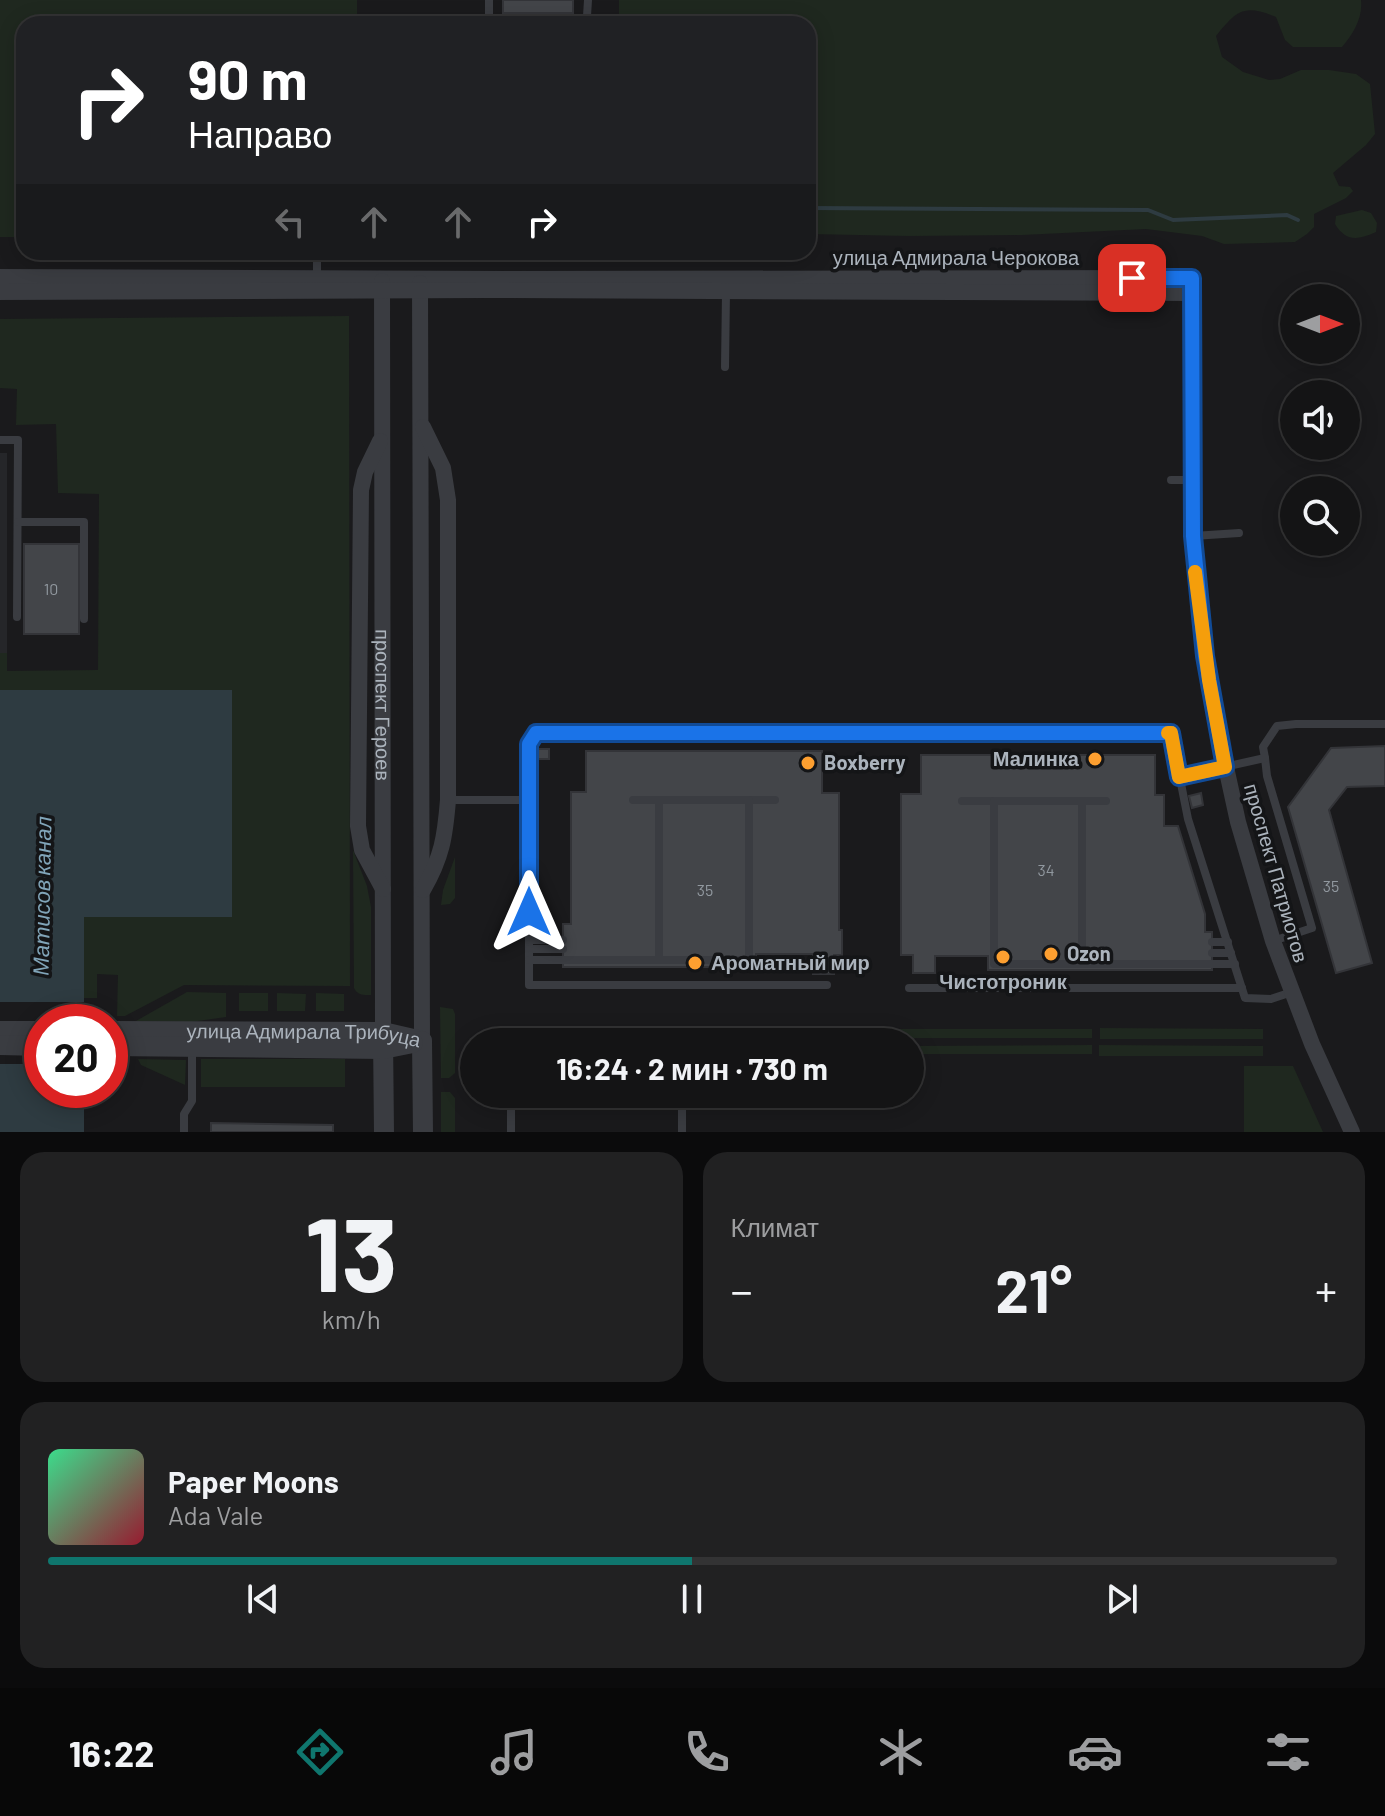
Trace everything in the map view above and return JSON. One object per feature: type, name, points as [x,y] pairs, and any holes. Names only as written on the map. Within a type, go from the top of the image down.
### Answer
[{"type":"street","name":"улица Адмирала Черокова","points":[[0,277],[317,277],[382,284]]},
{"type":"street","name":"улица Адмирала Черокова","points":[[0,292],[382,284],[1192,286]]},
{"type":"street","name":"проспект Героев","points":[[382,284],[384,1132]]},
{"type":"street","name":"улица Адмирала Черокова","points":[[420,284],[726,292],[1192,286]]},
{"type":"street","name":"проспект Героев","points":[[420,284],[423,1132]]},
{"type":"street","name":"проспект Патриотов","points":[[1192,286],[1193,536],[1205,656],[1225,767],[1273,941],[1312,1044],[1352,1132]]},
{"type":"street","points":[[421,422],[443,468],[447,486],[448,800],[445,838],[436,868],[422,891]]},
{"type":"street","points":[[382,436],[365,472],[361,490],[358,826],[362,850],[384,890]]},
{"type":"street","points":[[0,1031],[24,1031]]},
{"type":"street","name":"улица Адмирала Трибуца","points":[[128,1032],[422,1041]]},
{"type":"street","name":"улица Адмирала Трибуца","points":[[128,1046],[383,1040]]},
{"type":"street","points":[[0,1045],[24,1046]]},
{"type":"lane","points":[[317,260],[317,277]]},
{"type":"lane","points":[[725,367],[726,292]]},
{"type":"lane","points":[[0,440],[18,440],[17,617]]},
{"type":"lane","points":[[1171,480],[1192,480]]},
{"type":"lane","points":[[18,522],[84,522],[84,619]]},
{"type":"lane","points":[[1193,536],[1239,533]]},
{"type":"lane","points":[[1273,941],[1312,928],[1267,776],[1263,747],[1277,726],[1385,724]]},
{"type":"lane","points":[[827,985],[529,985],[529,744],[536,733],[1171,733],[1188,819],[1245,998],[1271,999],[1292,992]]},
{"type":"lane","points":[[1179,777],[1265,758]]},
{"type":"lane","points":[[448,800],[529,800]]},
{"type":"lane","points":[[633,800],[775,800]]},
{"type":"lane","points":[[659,800],[659,960]]},
{"type":"lane","points":[[529,960],[749,960],[749,800]]},
{"type":"lane","points":[[962,801],[1106,801]]},
{"type":"lane","points":[[994,801],[994,964],[1235,964]]},
{"type":"lane","points":[[1082,801],[1082,964]]},
{"type":"lane","points":[[1212,942],[1228,942]]},
{"type":"lane","points":[[529,944],[563,944]]},
{"type":"lane","points":[[1212,953],[1231,953]]},
{"type":"lane","points":[[909,988],[1242,988]]},
{"type":"lane","points":[[184,1132],[184,1114],[192,1101],[192,1047]]},
{"type":"lane","points":[[511,1132],[511,1104],[682,1104],[682,1132]]},
{"type":"shaded area","points":[[0,0],[357,0],[357,16],[16,16],[16,237],[0,237]]},
{"type":"shaded area","points":[[619,0],[1361,0],[1356,25],[1342,47],[1293,47],[1285,40],[1276,17],[1248,10],[1236,15],[1216,36],[1222,57],[1243,72],[1269,80],[1301,70],[1356,74],[1370,84],[1375,134],[1333,173],[1339,186],[1350,187],[1353,191],[1346,198],[1314,214],[1314,227],[1295,242],[1224,244],[1202,236],[1146,229],[1022,235],[816,234],[816,16],[619,16]]},
{"type":"shaded area","points":[[1362,210],[1371,213],[1377,223],[1376,232],[1353,238],[1339,230],[1335,224],[1336,216]]},
{"type":"shaded area","points":[[349,316],[350,986],[184,985],[128,1014],[128,1004],[117,1004],[118,975],[97,974],[97,998],[84,998],[84,917],[232,690],[0,690],[0,653],[7,653],[7,671],[98,670],[99,494],[58,493],[56,424],[16,425],[17,389],[0,388],[0,319]]},
{"type":"shaded area","points":[[0,453],[7,453],[7,653],[0,653]]},
{"type":"shaded area","points":[[353,850],[367,886],[371,907],[371,995],[363,995],[354,988]]},
{"type":"shaded area","points":[[455,857],[455,898],[450,904],[441,905],[443,890]]},
{"type":"shaded area","points":[[187,992],[226,993],[226,1017],[191,1022],[136,1021]]},
{"type":"shaded area","points":[[239,993],[268,993],[268,1011],[239,1011]]},
{"type":"shaded area","points":[[277,993],[306,994],[305,1011],[277,1011]]},
{"type":"shaded area","points":[[316,993],[344,994],[344,1011],[316,1011]]},
{"type":"shaded area","points":[[440,1007],[453,1009],[455,1014],[455,1073],[449,1078],[441,1078]]},
{"type":"shaded area","points":[[1100,1028],[1263,1029],[1263,1039],[1100,1039]]},
{"type":"shaded area","points":[[924,1029],[1092,1029],[1092,1038],[924,1038]]},
{"type":"shaded area","points":[[1092,1045],[1092,1054],[924,1054],[924,1046]]},
{"type":"shaded area","points":[[1099,1045],[1263,1046],[1263,1056],[1099,1056]]},
{"type":"shaded area","points":[[138,1059],[186,1060],[185,1085],[141,1065]]},
{"type":"shaded area","points":[[201,1059],[345,1059],[345,1087],[201,1087]]},
{"type":"shaded area","points":[[1244,1066],[1293,1066],[1323,1132],[1244,1132]]},
{"type":"shaded area","points":[[441,1092],[450,1092],[455,1098],[455,1132],[441,1132]]},
{"type":"water","name":"Матисов канал","points":[[0,690],[232,690],[232,917],[84,917],[84,1004],[24,1004],[24,1108],[84,1108],[84,1132],[0,1132]]},
{"type":"pier","points":[[0,1002],[88,1002],[24,1004],[24,1064],[0,1064]]},
{"type":"building","points":[[503,0],[573,0],[573,13],[503,13]]},
{"type":"building","points":[[24,544],[79,544],[79,634],[24,634]]},
{"type":"building","points":[[1385,746],[1385,786],[1347,787],[1329,810],[1372,963],[1336,973],[1288,807],[1331,748]]},
{"type":"building","points":[[538,749],[549,749],[549,759],[538,759]]},
{"type":"building","points":[[586,751],[822,751],[822,793],[839,793],[839,930],[842,930],[842,955],[834,955],[834,974],[813,974],[813,954],[756,954],[756,967],[563,967],[563,924],[571,924],[571,792],[586,792]]},
{"type":"building","points":[[921,755],[1155,755],[1155,795],[1164,795],[1164,826],[1178,826],[1205,914],[1205,932],[1212,932],[1212,970],[988,970],[988,956],[935,956],[935,973],[913,973],[913,955],[901,955],[901,794],[921,794]]},
{"type":"building","points":[[1201,793],[1203,805],[1192,808],[1189,796]]},
{"type":"building","points":[[211,1123],[333,1125],[333,1132],[211,1132]]},
{"type":"waterway","points":[[816,208],[1148,210],[1173,220],[1287,215],[1298,220]]},
{"type":"slow traffic","points":[[1168,733],[1171,733],[1179,777],[1225,767],[1209,680],[1195,572]]},
{"type":"place","name":"Малинка","points":[[1095,759]]},
{"type":"place","name":"Boxberry","points":[[808,763]]},
{"type":"place","name":"Ozon","points":[[1051,954]]},
{"type":"place","name":"Чистотроник","points":[[1003,957]]},
{"type":"place","name":"Ароматный мир","points":[[695,963]]},
{"type":"route","points":[[529,912],[529,744],[536,733],[1171,733],[1179,777],[1225,767],[1205,656],[1196,582],[1192,278],[1132,278]]}]
